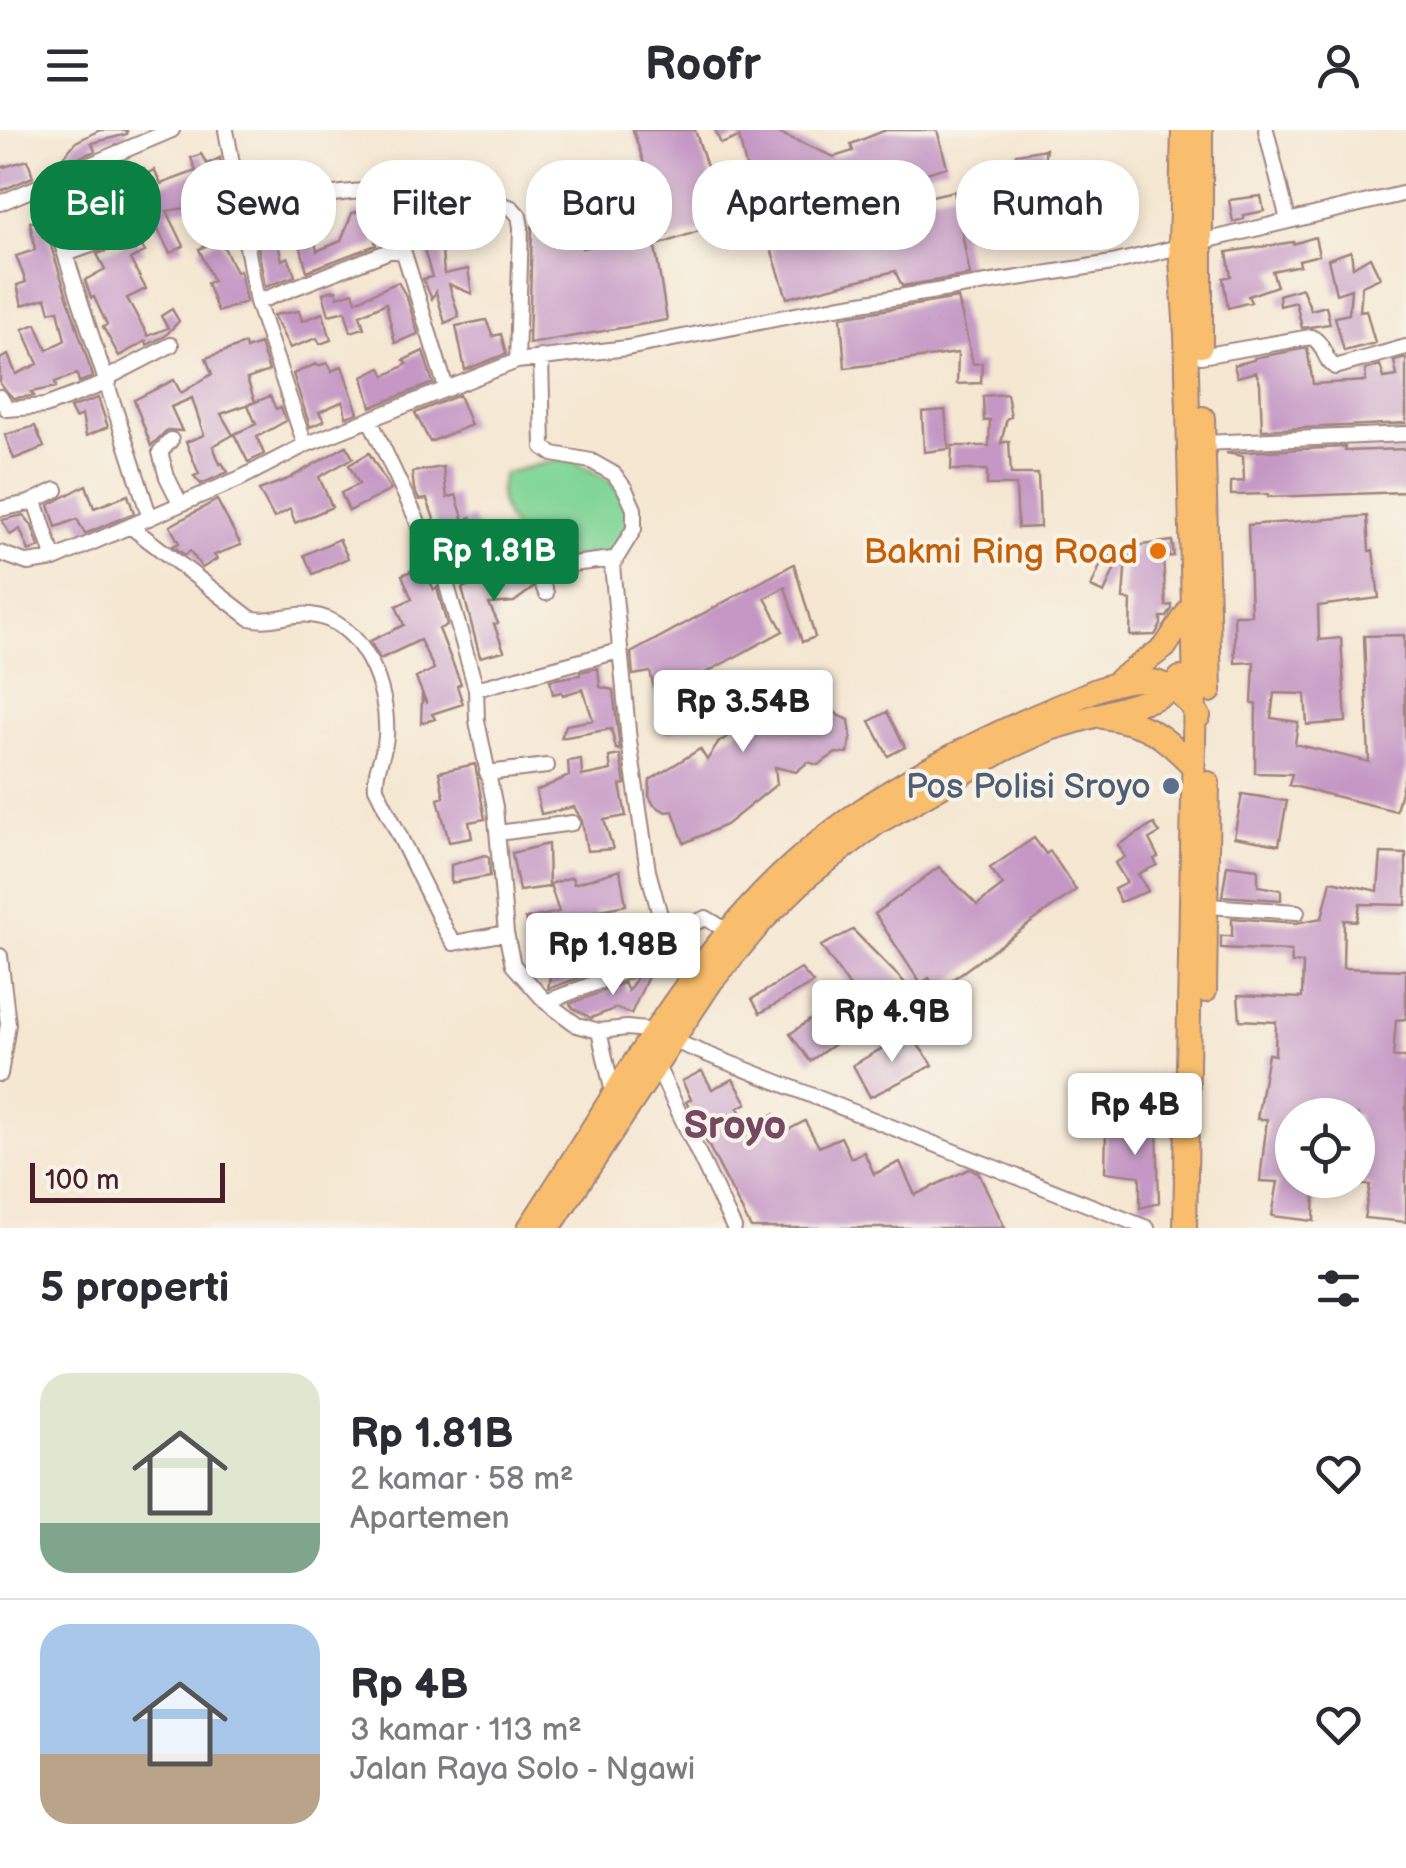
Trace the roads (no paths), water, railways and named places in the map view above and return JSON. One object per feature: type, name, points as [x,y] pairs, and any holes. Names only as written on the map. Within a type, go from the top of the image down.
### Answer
[{"type":"highway","points":[[1183,130],[1201,356],[1210,641],[1200,1228]]},
{"type":"highway","points":[[1185,1228],[1195,711],[1186,334],[1200,130]]},
{"type":"highway","points":[[528,1228],[558,1198],[655,1063],[664,1036],[701,966],[728,932],[806,853],[870,804],[955,755],[1130,673],[1165,647],[1192,606]]},
{"type":"highway","points":[[549,1228],[558,1198],[614,1098],[763,920],[809,874],[910,802],[1004,750],[1050,728],[1153,699],[1172,686],[1210,641]]},
{"type":"highway","points":[[1099,690],[1136,680],[1172,686],[1210,732]]},
{"type":"highway","points":[[1091,716],[1144,726],[1161,734],[1193,766]]},
{"type":"street","points":[[102,160],[172,130]]},
{"type":"street","points":[[226,130],[231,160]]},
{"type":"street","points":[[1272,131],[1288,220]]},
{"type":"street","points":[[336,193],[393,187],[442,192],[512,208],[521,227],[518,360]]},
{"type":"street","points":[[0,203],[30,190]]},
{"type":"street","points":[[0,552],[28,563],[54,559],[241,478],[305,445],[518,360],[627,348],[836,307],[1112,263],[1406,193]]},
{"type":"street","points":[[65,250],[149,515]]},
{"type":"street","points":[[66,254],[77,250]]},
{"type":"street","points":[[248,250],[258,302],[305,445]]},
{"type":"street","points":[[258,302],[392,250],[404,253],[446,388]]},
{"type":"street","points":[[1201,356],[1311,337],[1335,367],[1406,347]]},
{"type":"street","points":[[1,401],[11,410],[36,408],[108,380],[171,344]]},
{"type":"street","points":[[541,358],[542,447],[553,454],[581,458],[603,467],[620,481],[636,520],[613,559],[619,651],[650,882],[663,926],[701,966]]},
{"type":"street","points":[[370,420],[446,582],[476,689],[477,722],[498,833],[509,953],[518,972],[546,1002],[577,1025],[599,1031],[626,1028],[664,1036],[1147,1228]]},
{"type":"street","points":[[1204,443],[1406,434]]},
{"type":"street","points":[[171,440],[160,452],[180,503]]},
{"type":"street","points":[[0,509],[36,500],[56,490]]},
{"type":"street","points":[[36,500],[54,559]]},
{"type":"street","points":[[130,526],[250,618],[314,615],[355,638],[374,671],[386,724],[376,788],[446,931],[454,943],[506,933]]},
{"type":"street","points":[[546,593],[536,572],[540,568],[613,559]]},
{"type":"street","points":[[476,689],[619,651]]},
{"type":"street","points":[[487,774],[548,766]]},
{"type":"street","points":[[498,833],[572,822]]},
{"type":"street","points":[[1208,906],[1297,912]]},
{"type":"street","points":[[669,934],[706,918],[728,932]]},
{"type":"street","points":[[0,956],[8,1003],[0,1074]]},
{"type":"street","points":[[546,1002],[629,970]]},
{"type":"street","points":[[599,1031],[614,1098]]},
{"type":"street","points":[[655,1063],[734,1228]]},
{"type":"place","name":"Bakmi Ring Road","points":[[1158,551]]},
{"type":"place","name":"Pos Polisi Sroyo","points":[[1171,786]]},
{"type":"district","name":"Sroyo","points":[[735,1124]]}]
